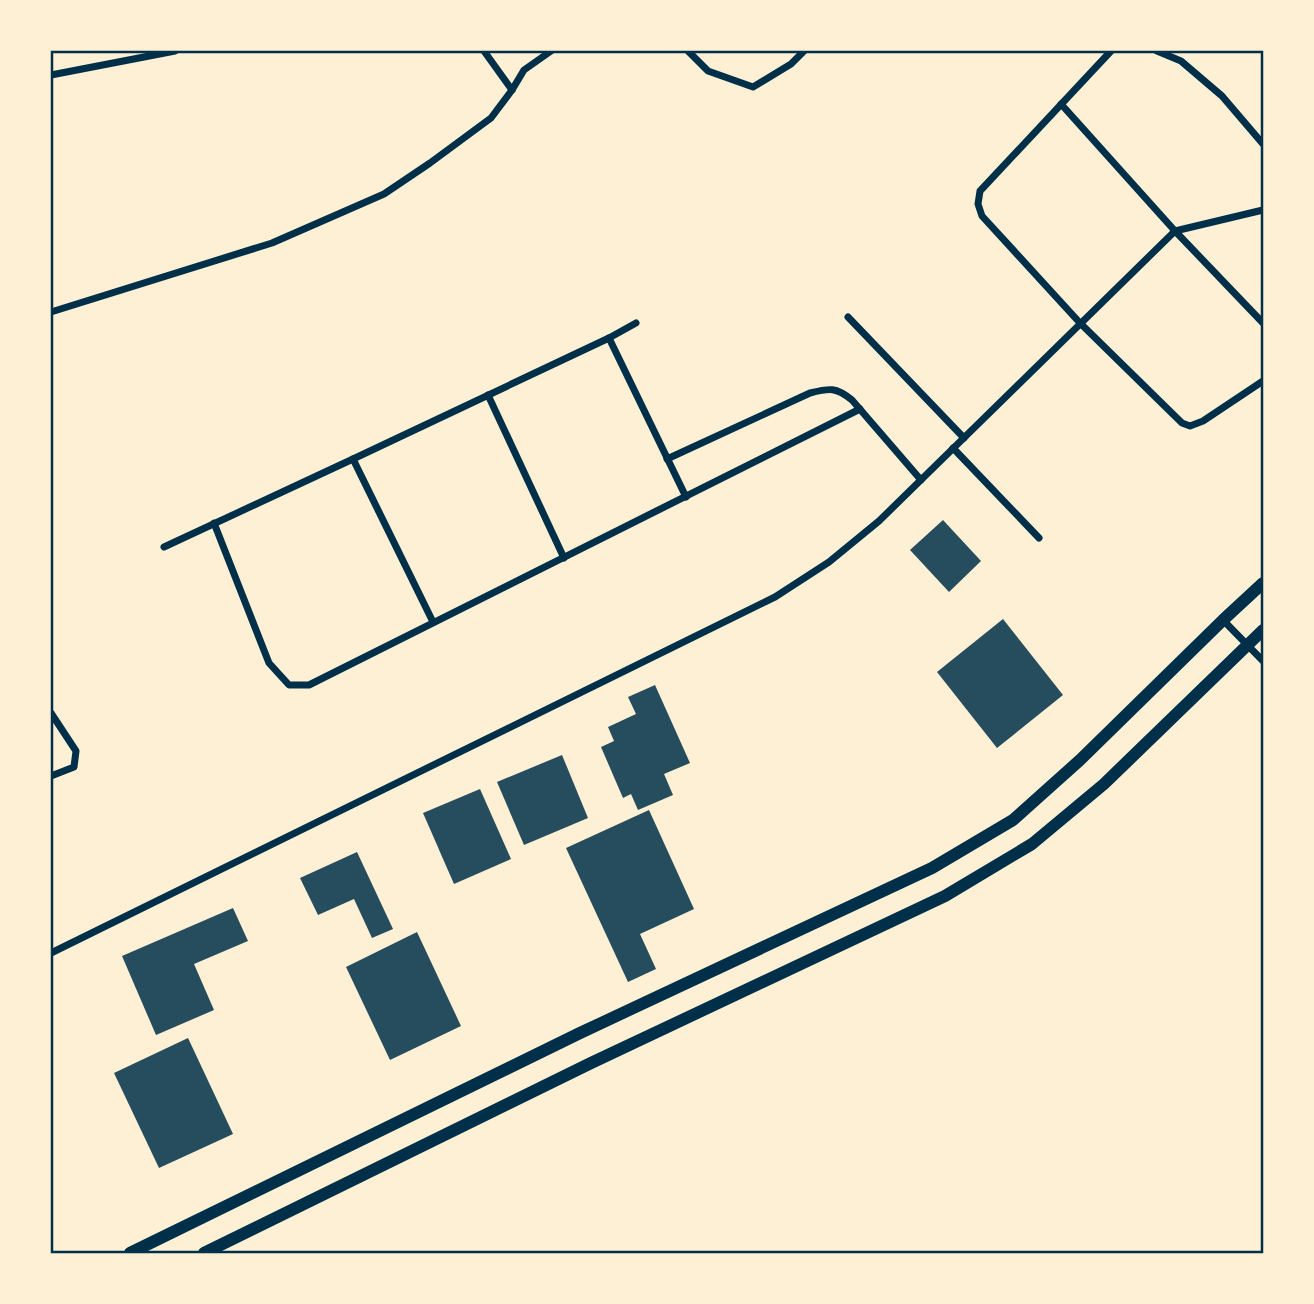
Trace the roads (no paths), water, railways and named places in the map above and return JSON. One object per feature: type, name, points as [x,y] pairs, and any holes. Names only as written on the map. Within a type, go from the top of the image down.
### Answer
[{"type":"street","points":[[51,75],[175,51]]},
{"type":"street","points":[[484,51],[512,90]]},
{"type":"street","points":[[51,312],[272,243],[384,194],[491,118],[524,70],[551,51]]},
{"type":"street","points":[[688,51],[708,71],[753,88],[791,64],[804,51]]},
{"type":"street","points":[[1111,51],[980,191],[978,204],[982,216],[1080,323],[1182,423],[1190,426],[1203,421],[1263,381]]},
{"type":"street","points":[[1157,51],[1181,61],[1222,96],[1263,144]]},
{"type":"street","points":[[1060,104],[1263,323]]},
{"type":"street","points":[[51,953],[775,597],[829,562],[879,521],[1175,231],[1263,210]]},
{"type":"street","points":[[848,317],[964,438]]},
{"type":"street","points":[[163,547],[636,323]]},
{"type":"street","points":[[609,338],[686,497]]},
{"type":"street","points":[[667,459],[810,393],[827,389],[840,390],[860,409],[921,480]]},
{"type":"street","points":[[488,395],[564,558]]},
{"type":"street","points":[[214,523],[269,663],[289,685],[309,685],[860,409]]},
{"type":"street","points":[[953,448],[1039,538]]},
{"type":"street","points":[[353,459],[433,622]]},
{"type":"street","points":[[131,1253],[580,1033],[932,868],[1013,820],[1080,760],[1263,583]]},
{"type":"street","points":[[1223,620],[1263,661]]},
{"type":"street","points":[[204,1253],[591,1063],[945,896],[1032,844],[1104,784],[1263,630]]},
{"type":"street","points":[[51,713],[76,751],[74,766],[51,776]]}]
